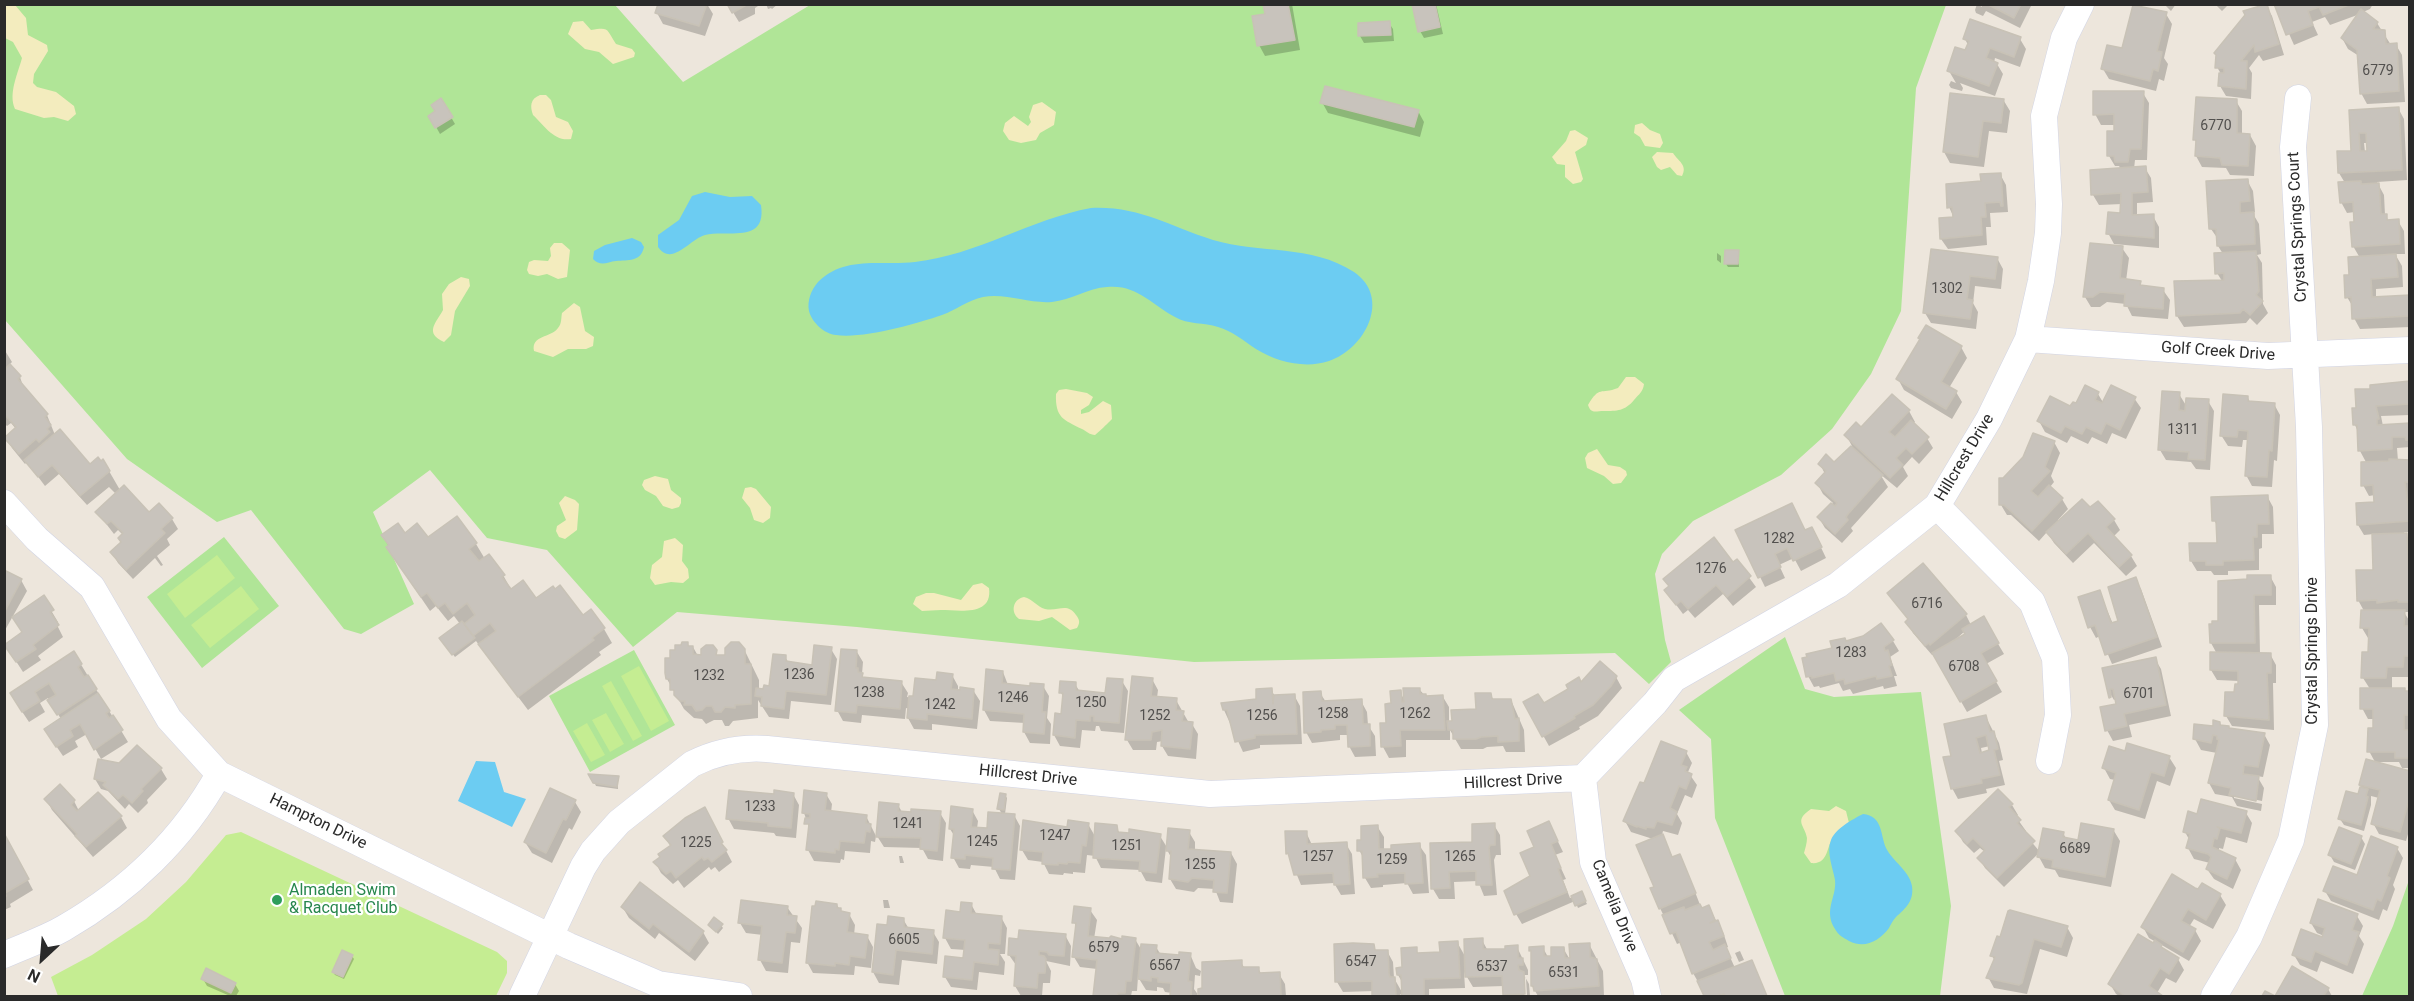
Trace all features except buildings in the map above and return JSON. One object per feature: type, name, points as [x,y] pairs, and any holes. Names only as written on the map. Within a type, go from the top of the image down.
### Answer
[{"type":"street","name":"Hillcrest Drive","points":[[522,996],[583,867],[604,837],[619,822],[692,764],[705,757],[734,750],[767,749],[1210,794],[1583,778],[1655,703],[1674,679],[1838,585],[1937,506],[1989,419],[2028,339],[2041,281],[2048,233],[2049,204],[2044,116],[2064,38],[2081,4]]},
{"type":"street","name":"Crystal Springs Court","points":[[2298,98],[2293,147],[2304,356]]},
{"type":"street","name":"Golf Creek Drive","points":[[2028,339],[2268,356],[2409,350]]},
{"type":"street","name":"Crystal Springs Drive","points":[[2214,996],[2248,937],[2291,840],[2315,725],[2312,521],[2304,356]]},
{"type":"street","name":"Hampton Drive","points":[[4,503],[37,539],[92,587],[169,719],[219,774],[551,937],[658,984],[739,996]]},
{"type":"street","points":[[1937,506],[2032,602],[2055,658],[2058,715],[2049,761]]},
{"type":"street","points":[[4,955],[62,930],[106,902],[147,868],[179,833],[206,797],[219,774]]},
{"type":"street","name":"Camelia Drive","points":[[1583,778],[1593,862],[1644,979],[1648,996]]},
{"type":"green space","points":[[4,5],[615,5],[683,82],[810,5],[1946,5],[1916,88],[1901,311],[1871,374],[1832,429],[1781,475],[1693,521],[1662,554],[1655,574],[1665,640],[1671,662],[1649,684],[1615,653],[1194,662],[857,627],[677,612],[633,647],[547,550],[487,538],[430,470],[373,512],[414,604],[361,634],[344,629],[251,510],[217,522],[127,459],[5,320]]},
{"type":"green space","points":[[224,537],[279,606],[202,668],[147,597]]},
{"type":"green space","points":[[217,555],[235,578],[185,618],[167,594]]},
{"type":"green space","points":[[241,586],[259,609],[210,648],[191,625]]},
{"type":"green space","points":[[1785,637],[1805,689],[1834,697],[1921,692],[1951,906],[1940,996],[1785,996],[1715,818],[1711,739],[1679,710]]},
{"type":"green space","points":[[634,650],[675,725],[590,772],[549,696]]},
{"type":"green space","points":[[639,666],[669,721],[651,731],[621,676]]},
{"type":"green space","points":[[611,681],[642,736],[633,741],[602,686]]},
{"type":"green space","points":[[606,713],[624,744],[610,752],[592,720]]},
{"type":"green space","points":[[587,723],[605,755],[591,762],[573,731]]},
{"type":"green space","name":"Almaden Swim & Racquet Club","points":[[241,832],[497,952],[507,961],[507,973],[496,996],[58,996],[51,977],[92,955],[146,919],[186,882],[226,835]]},
{"type":"green space","points":[[2409,880],[2409,996],[2362,996],[2393,926]]},
{"type":"sand","points":[[4,5],[15,5],[26,18],[28,35],[47,45],[48,51],[34,74],[33,83],[37,87],[56,92],[74,106],[76,114],[68,121],[54,117],[44,118],[15,109],[13,90],[22,58],[13,42],[5,38]]},
{"type":"sand","points":[[583,21],[591,30],[607,30],[616,44],[632,49],[635,53],[634,57],[613,64],[599,52],[585,49],[568,34],[573,22]]},
{"type":"sand","points":[[540,95],[546,95],[551,100],[556,117],[568,122],[573,131],[571,139],[554,135],[533,115],[532,103]]},
{"type":"sand","points":[[1042,102],[1056,112],[1054,125],[1040,133],[1036,140],[1021,143],[1009,140],[1003,131],[1005,123],[1014,116],[1028,126],[1031,122],[1029,117],[1033,105]]},
{"type":"sand","points":[[1642,123],[1650,130],[1660,134],[1663,143],[1660,148],[1645,146],[1640,137],[1634,133],[1635,125]]},
{"type":"sand","points":[[1575,130],[1588,138],[1586,145],[1575,152],[1583,179],[1573,184],[1565,177],[1565,165],[1557,164],[1552,157],[1566,141],[1570,131]]},
{"type":"sand","points":[[1657,152],[1673,153],[1683,166],[1682,176],[1677,175],[1670,167],[1661,170],[1657,167],[1652,157]]},
{"type":"sand","points":[[554,243],[562,243],[570,250],[567,277],[558,279],[547,274],[538,276],[529,274],[527,270],[529,262],[548,261],[551,256],[550,248]]},
{"type":"sand","points":[[461,277],[469,279],[470,286],[455,311],[451,335],[444,342],[434,335],[433,328],[443,310],[442,294],[449,284]]},
{"type":"sand","points":[[574,303],[580,307],[585,331],[594,337],[593,346],[586,349],[568,349],[553,357],[534,351],[538,339],[558,328],[562,313]]},
{"type":"sand","points":[[1626,377],[1635,377],[1644,384],[1642,391],[1631,404],[1617,410],[1591,410],[1588,405],[1595,395],[1618,388]]},
{"type":"sand","points":[[1059,390],[1087,393],[1093,397],[1089,405],[1081,410],[1081,414],[1089,412],[1103,401],[1111,405],[1112,419],[1095,435],[1066,420],[1057,408],[1056,394]]},
{"type":"sand","points":[[1597,449],[1608,465],[1620,467],[1626,471],[1627,475],[1621,483],[1613,484],[1604,476],[1587,468],[1585,458],[1588,453]]},
{"type":"sand","points":[[655,476],[668,479],[671,490],[681,498],[679,507],[672,509],[663,506],[656,496],[645,490],[642,485],[644,480]]},
{"type":"sand","points":[[745,488],[756,489],[771,507],[770,518],[763,523],[754,520],[750,508],[742,498]]},
{"type":"sand","points":[[565,496],[579,504],[577,530],[565,539],[559,537],[556,531],[557,526],[566,520],[559,503]]},
{"type":"sand","points":[[675,538],[683,545],[682,561],[688,569],[689,578],[683,583],[671,582],[655,585],[650,578],[652,565],[662,557],[664,541]]},
{"type":"sand","points":[[982,583],[989,588],[989,597],[986,604],[980,608],[965,611],[922,611],[913,604],[916,597],[926,593],[961,600],[973,585]]},
{"type":"sand","points":[[1024,597],[1045,609],[1066,608],[1073,611],[1078,618],[1077,628],[1070,630],[1052,617],[1039,621],[1019,619],[1014,613],[1014,606],[1017,600]]},
{"type":"sand","points":[[1836,806],[1846,811],[1849,823],[1831,840],[1824,858],[1817,863],[1811,863],[1804,853],[1807,838],[1802,817],[1811,809],[1829,811]]},
{"type":"water","points":[[705,192],[730,197],[752,196],[761,205],[761,218],[758,226],[743,233],[705,235],[675,253],[663,252],[658,247],[658,235],[679,220],[692,196]]},
{"type":"water","points":[[1091,208],[1124,210],[1154,218],[1213,240],[1303,253],[1338,263],[1354,272],[1365,283],[1371,295],[1372,308],[1369,322],[1363,334],[1342,355],[1320,363],[1301,364],[1282,361],[1256,349],[1238,336],[1213,325],[1180,320],[1144,296],[1118,287],[1100,288],[1052,302],[1035,302],[1001,296],[983,297],[931,319],[860,335],[847,336],[828,333],[813,320],[809,311],[813,288],[818,282],[840,268],[864,263],[902,263],[938,258],[982,245],[1047,220]]},
{"type":"water","points":[[632,238],[641,242],[644,247],[637,258],[604,263],[593,259],[594,251],[605,245]]},
{"type":"water","points":[[476,761],[495,762],[504,792],[526,799],[512,827],[458,801]]},
{"type":"water","points":[[1863,814],[1874,818],[1880,826],[1886,848],[1908,875],[1912,886],[1909,904],[1895,918],[1885,933],[1866,944],[1855,943],[1841,936],[1836,931],[1830,916],[1835,886],[1829,850],[1831,840],[1840,828]]},
{"type":"place","name":"Almaden Swim & Racquet Club","points":[[277,900]]}]
